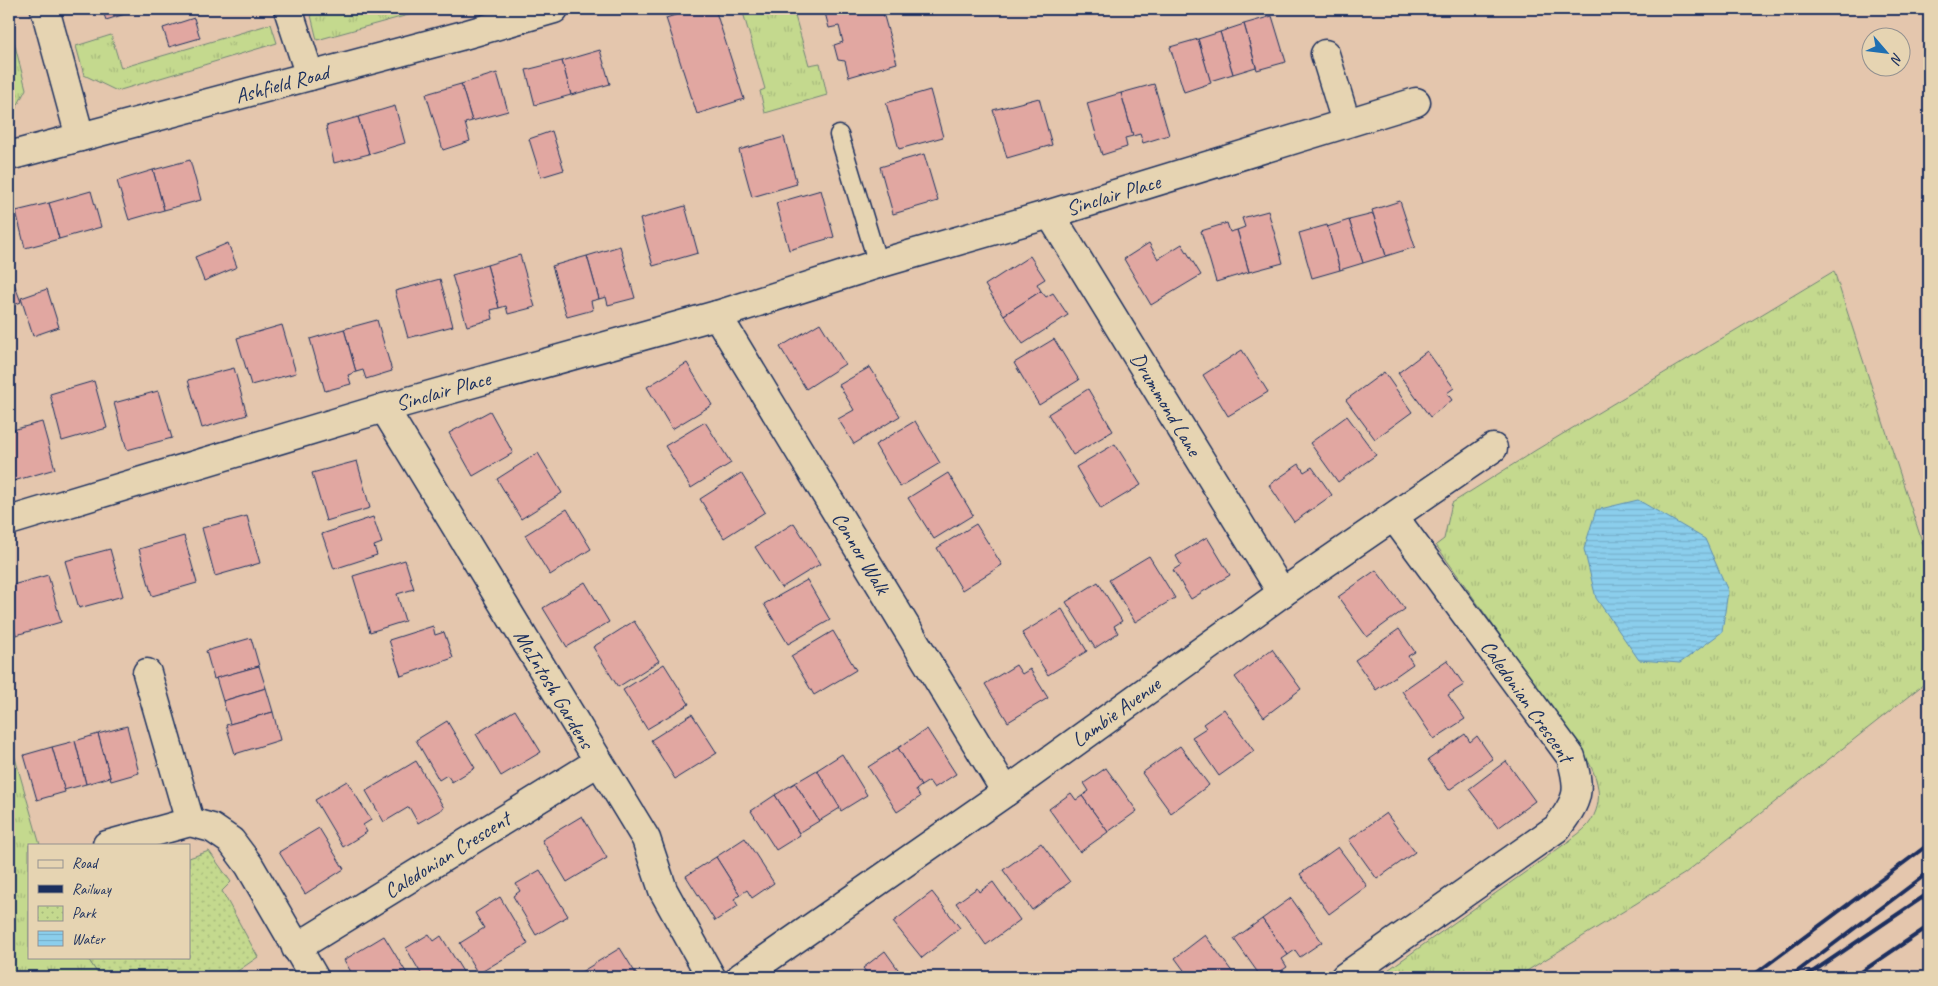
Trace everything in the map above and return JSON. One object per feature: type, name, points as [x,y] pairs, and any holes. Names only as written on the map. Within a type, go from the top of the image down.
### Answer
[{"type":"street","points":[[45,9],[80,137]]},
{"type":"street","points":[[288,9],[310,76]]},
{"type":"street","name":"Ashfield Road","points":[[9,156],[554,9]]},
{"type":"street","points":[[1325,54],[1346,122]]},
{"type":"street","name":"Sinclair Place","points":[[9,521],[384,408],[717,315],[878,264],[1050,214],[1416,102]]},
{"type":"street","name":"Drummond Lane","points":[[1050,214],[1282,593]]},
{"type":"street","name":"Connor Walk","points":[[717,315],[1006,792]]},
{"type":"street","name":"McIntosh Gardens","points":[[384,408],[646,839],[663,890],[711,977]]},
{"type":"street","name":"Lambie Avenue","points":[[741,977],[1006,792],[1282,593],[1493,448]]},
{"type":"street","name":"Caledonian Crescent","points":[[1345,977],[1557,828],[1576,798],[1578,780],[1571,757],[1394,517]]},
{"type":"street","points":[[147,672],[190,822]]},
{"type":"street","name":"Caledonian Crescent","points":[[296,948],[598,762]]},
{"type":"street","points":[[111,844],[190,822],[212,828],[231,841],[249,865],[314,977]]},
{"type":"lane","points":[[839,135],[878,264]]},
{"type":"green space","points":[[318,9],[430,9],[317,40],[310,11]]},
{"type":"green space","points":[[742,9],[793,9],[809,65],[820,63],[827,95],[765,113],[760,91],[765,89]]},
{"type":"green space","points":[[9,22],[26,89],[9,122]]},
{"type":"green space","points":[[271,24],[277,43],[117,91],[84,75],[76,46],[111,35],[121,68]]},
{"type":"green space","points":[[1834,271],[1929,563],[1929,680],[1684,874],[1517,977],[1378,977],[1569,841],[1588,825],[1594,816],[1597,806],[1598,788],[1596,779],[1583,752],[1436,545],[1444,539],[1452,503],[1536,450]]},
{"type":"green space","points":[[9,737],[40,844],[28,844],[28,958],[88,958],[100,977],[9,977]]},
{"type":"green space","points":[[209,851],[231,882],[222,891],[258,957],[229,977],[100,977],[88,958],[190,958],[190,858]]},
{"type":"water","points":[[1638,500],[1705,539],[1728,591],[1722,632],[1680,663],[1639,660],[1596,598],[1584,549],[1596,510]]},
{"type":"building","points":[[102,9],[141,9],[106,20]]},
{"type":"building","points":[[694,9],[715,9],[744,99],[697,114],[666,18]]},
{"type":"building","points":[[824,9],[882,9],[897,63],[849,77],[845,61],[838,60],[834,45],[843,42],[839,26],[829,28]]},
{"type":"building","points":[[1272,16],[1286,62],[1257,70],[1244,24]]},
{"type":"building","points":[[194,18],[200,38],[169,47],[163,28]]},
{"type":"building","points":[[1244,24],[1256,67],[1233,74],[1220,32]]},
{"type":"building","points":[[1220,32],[1233,74],[1210,81],[1198,39]]},
{"type":"building","points":[[1198,39],[1211,83],[1184,92],[1170,47]]},
{"type":"building","points":[[600,50],[610,84],[571,95],[562,61]]},
{"type":"building","points":[[562,61],[571,95],[535,105],[526,70]]},
{"type":"building","points":[[497,73],[508,111],[472,121],[461,84]]},
{"type":"building","points":[[461,84],[472,121],[465,123],[470,141],[443,150],[426,94]]},
{"type":"building","points":[[1154,84],[1169,135],[1143,143],[1140,134],[1133,136],[1121,93]]},
{"type":"building","points":[[930,90],[943,137],[899,149],[886,103]]},
{"type":"building","points":[[1121,93],[1133,136],[1125,138],[1127,147],[1102,155],[1087,103]]},
{"type":"building","points":[[1039,98],[1052,145],[1007,158],[993,110]]},
{"type":"building","points":[[395,106],[405,143],[369,154],[358,117]]},
{"type":"building","points":[[358,117],[369,154],[334,163],[326,126]]},
{"type":"building","points":[[552,131],[564,170],[541,177],[529,139]]},
{"type":"building","points":[[784,137],[797,184],[752,197],[739,150]]},
{"type":"building","points":[[924,154],[938,201],[893,214],[880,167]]},
{"type":"building","points":[[190,160],[201,200],[164,210],[153,170]]},
{"type":"building","points":[[153,170],[164,210],[129,220],[117,181]]},
{"type":"building","points":[[821,190],[834,237],[789,250],[776,203]]},
{"type":"building","points":[[91,191],[101,227],[59,239],[49,203]]},
{"type":"building","points":[[1400,201],[1415,247],[1386,256],[1372,210]]},
{"type":"building","points":[[49,203],[59,239],[25,248],[16,211]]},
{"type":"building","points":[[685,206],[698,253],[653,266],[640,219]]},
{"type":"building","points":[[1268,211],[1283,263],[1249,272],[1237,230],[1245,227],[1242,218]]},
{"type":"building","points":[[1373,214],[1386,256],[1363,263],[1349,220]]},
{"type":"building","points":[[1349,220],[1363,263],[1340,270],[1327,227]]},
{"type":"building","points":[[1227,223],[1230,232],[1237,230],[1249,272],[1216,282],[1201,231]]},
{"type":"building","points":[[1327,225],[1340,270],[1312,278],[1299,233]]},
{"type":"building","points":[[228,243],[237,267],[204,281],[195,257]]},
{"type":"building","points":[[1149,243],[1158,259],[1182,244],[1201,275],[1151,305],[1124,259]]},
{"type":"building","points":[[620,246],[635,298],[608,305],[606,297],[599,299],[587,256]]},
{"type":"building","points":[[520,255],[535,307],[508,314],[506,306],[499,308],[487,265]]},
{"type":"building","points":[[587,256],[599,299],[591,301],[593,310],[567,317],[552,266]]},
{"type":"building","points":[[1030,256],[1045,279],[1037,284],[1041,291],[1004,315],[985,285]]},
{"type":"building","points":[[487,265],[499,308],[491,310],[493,319],[467,326],[452,275]]},
{"type":"building","points":[[9,270],[21,302],[9,307]]},
{"type":"building","points":[[440,279],[453,326],[408,338],[395,291]]},
{"type":"building","points":[[47,289],[59,327],[33,336],[21,298]]},
{"type":"building","points":[[1041,291],[1046,297],[1053,293],[1068,315],[1023,344],[1004,315]]},
{"type":"building","points":[[377,320],[392,371],[366,379],[363,370],[356,372],[344,329]]},
{"type":"building","points":[[820,323],[845,364],[806,389],[780,347]]},
{"type":"building","points":[[282,325],[296,373],[251,385],[237,338]]},
{"type":"building","points":[[344,329],[356,372],[348,375],[351,384],[325,391],[310,339]]},
{"type":"building","points":[[1054,339],[1079,380],[1039,405],[1014,363]]},
{"type":"building","points":[[1242,350],[1268,392],[1228,416],[1203,375]]},
{"type":"building","points":[[1427,351],[1454,388],[1447,393],[1452,400],[1430,417],[1398,373]]},
{"type":"building","points":[[687,363],[712,405],[672,429],[647,387]]},
{"type":"building","points":[[870,367],[900,416],[854,444],[838,419],[854,410],[839,385]]},
{"type":"building","points":[[234,368],[247,415],[202,428],[188,380]]},
{"type":"building","points":[[1384,372],[1412,412],[1375,439],[1346,400]]},
{"type":"building","points":[[94,381],[107,428],[62,441],[50,394]]},
{"type":"building","points":[[1088,389],[1113,431],[1073,455],[1048,414]]},
{"type":"building","points":[[158,391],[172,438],[127,450],[114,403]]},
{"type":"building","points":[[490,411],[513,453],[473,476],[449,433]]},
{"type":"building","points":[[1347,416],[1376,455],[1338,482],[1310,443]]},
{"type":"building","points":[[915,421],[940,463],[900,487],[875,445]]},
{"type":"building","points":[[42,422],[55,469],[10,482],[9,431]]},
{"type":"building","points":[[705,422],[731,463],[691,488],[665,446]]},
{"type":"building","points":[[1115,444],[1141,485],[1101,509],[1076,467]]},
{"type":"building","points":[[538,453],[562,493],[521,519],[497,479]]},
{"type":"building","points":[[357,461],[370,508],[326,521],[312,473]]},
{"type":"building","points":[[1299,464],[1304,472],[1312,467],[1332,495],[1294,522],[1269,485]]},
{"type":"building","points":[[741,473],[765,512],[724,538],[700,499]]},
{"type":"building","points":[[948,473],[973,515],[934,539],[908,498]]},
{"type":"building","points":[[567,509],[591,549],[550,575],[525,535]]},
{"type":"building","points":[[247,516],[260,563],[215,576],[202,528]]},
{"type":"building","points":[[373,517],[382,543],[374,546],[377,555],[334,569],[322,534]]},
{"type":"building","points":[[794,523],[820,564],[781,588],[755,547]]},
{"type":"building","points":[[976,524],[1002,565],[962,590],[937,548]]},
{"type":"building","points":[[184,536],[197,583],[152,596],[139,549]]},
{"type":"building","points":[[1207,537],[1230,575],[1191,599],[1173,570],[1181,565],[1176,556]]},
{"type":"building","points":[[110,549],[123,596],[79,608],[65,561]]},
{"type":"building","points":[[1149,556],[1175,598],[1135,622],[1109,580]]},
{"type":"building","points":[[405,560],[414,589],[397,594],[405,621],[370,632],[353,576]]},
{"type":"building","points":[[1376,570],[1405,609],[1367,637],[1338,597]]},
{"type":"building","points":[[48,575],[61,622],[16,635],[9,609],[9,586]]},
{"type":"building","points":[[807,580],[830,620],[788,644],[764,604]]},
{"type":"building","points":[[585,582],[609,622],[567,647],[543,608]]},
{"type":"building","points":[[1098,582],[1122,621],[1114,626],[1118,633],[1095,648],[1066,602]]},
{"type":"building","points":[[1062,609],[1087,651],[1048,675],[1022,633]]},
{"type":"building","points":[[634,621],[659,661],[618,687],[593,647]]},
{"type":"building","points":[[433,626],[435,635],[444,632],[453,658],[401,676],[389,640]]},
{"type":"building","points":[[1399,629],[1415,652],[1408,656],[1413,664],[1376,690],[1355,660]]},
{"type":"building","points":[[833,631],[856,670],[814,695],[791,656]]},
{"type":"building","points":[[251,638],[259,666],[214,679],[206,651]]},
{"type":"building","points":[[1272,649],[1301,689],[1264,717],[1235,677]]},
{"type":"building","points":[[1447,660],[1464,685],[1448,695],[1465,719],[1434,739],[1402,691]]},
{"type":"building","points":[[664,664],[689,704],[647,729],[623,690]]},
{"type":"building","points":[[1016,665],[1022,674],[1030,669],[1048,698],[1008,722],[985,684]]},
{"type":"building","points":[[259,666],[266,688],[223,701],[216,678]]},
{"type":"building","points":[[266,688],[273,712],[230,724],[223,701]]},
{"type":"building","points":[[1224,709],[1254,751],[1219,776],[1192,737],[1206,728],[1203,724]]},
{"type":"building","points":[[515,710],[541,752],[501,776],[476,734]]},
{"type":"building","points":[[273,712],[280,740],[235,754],[226,725]]},
{"type":"building","points":[[692,714],[717,753],[675,779],[651,740]]},
{"type":"building","points":[[447,721],[475,768],[452,782],[447,775],[439,780],[416,740]]},
{"type":"building","points":[[127,726],[139,773],[111,781],[98,734]]},
{"type":"building","points":[[927,729],[956,774],[934,788],[929,781],[921,786],[898,748]]},
{"type":"building","points":[[98,734],[110,777],[86,784],[75,741]]},
{"type":"building","points":[[1465,734],[1470,742],[1477,736],[1493,759],[1449,790],[1428,760]]},
{"type":"building","points":[[75,741],[86,784],[64,790],[52,747]]},
{"type":"building","points":[[1180,746],[1209,785],[1171,813],[1142,773]]},
{"type":"building","points":[[52,747],[65,792],[37,800],[24,755]]},
{"type":"building","points":[[898,748],[921,786],[916,790],[920,797],[897,812],[868,767]]},
{"type":"building","points":[[842,754],[867,795],[841,811],[817,770]]},
{"type":"building","points":[[416,761],[444,808],[418,823],[409,807],[384,822],[366,791]]},
{"type":"building","points":[[1506,761],[1535,801],[1498,828],[1469,789]]},
{"type":"building","points":[[1106,768],[1137,811],[1108,832],[1082,796],[1089,791],[1084,783]]},
{"type":"building","points":[[817,770],[840,808],[819,821],[795,783]]},
{"type":"building","points":[[347,781],[371,820],[363,825],[367,832],[343,847],[315,800]]},
{"type":"building","points":[[795,783],[819,821],[799,833],[775,795]]},
{"type":"building","points":[[1071,793],[1076,800],[1082,796],[1108,832],[1080,852],[1049,809]]},
{"type":"building","points":[[775,795],[800,835],[776,850],[751,811]]},
{"type":"building","points":[[1386,813],[1415,852],[1377,879],[1349,840]]},
{"type":"building","points":[[582,816],[607,858],[567,882],[542,840]]},
{"type":"building","points":[[319,828],[344,869],[305,894],[279,852]]},
{"type":"building","points":[[745,838],[774,883],[752,898],[747,890],[740,895],[716,857]]},
{"type":"building","points":[[1041,843],[1070,882],[1032,910],[1003,870]]},
{"type":"building","points":[[1338,847],[1367,886],[1329,914],[1300,874]]},
{"type":"building","points":[[716,857],[740,895],[734,899],[738,906],[715,921],[686,876]]},
{"type":"building","points":[[540,870],[568,916],[536,935],[513,896],[520,891],[516,884]]},
{"type":"building","points":[[993,882],[1020,920],[986,945],[956,903],[977,888],[979,892]]},
{"type":"building","points":[[932,892],[960,928],[922,958],[893,922]]},
{"type":"building","points":[[500,897],[528,944],[478,974],[460,943],[484,928],[475,913]]},
{"type":"building","points":[[1291,898],[1322,942],[1300,957],[1295,950],[1288,955],[1262,919]]},
{"type":"building","points":[[1262,919],[1288,955],[1282,959],[1287,967],[1272,977],[1261,977],[1234,939]]},
{"type":"building","points":[[429,934],[434,941],[441,936],[465,975],[461,977],[423,977],[406,948]]},
{"type":"building","points":[[1205,935],[1236,977],[1189,977],[1175,958]]},
{"type":"building","points":[[384,936],[409,977],[354,977],[344,960]]},
{"type":"building","points":[[620,948],[638,977],[580,977],[578,974]]},
{"type":"building","points":[[885,951],[900,972],[892,977],[870,977],[863,968]]},
{"type":"building","points":[[805,971],[810,977],[796,977]]},
{"type":"railway","points":[[1751,977],[1929,844]]},
{"type":"railway","points":[[1790,977],[1929,872]]},
{"type":"railway","points":[[1805,977],[1929,893]]},
{"type":"railway","points":[[1854,977],[1929,926]]}]
